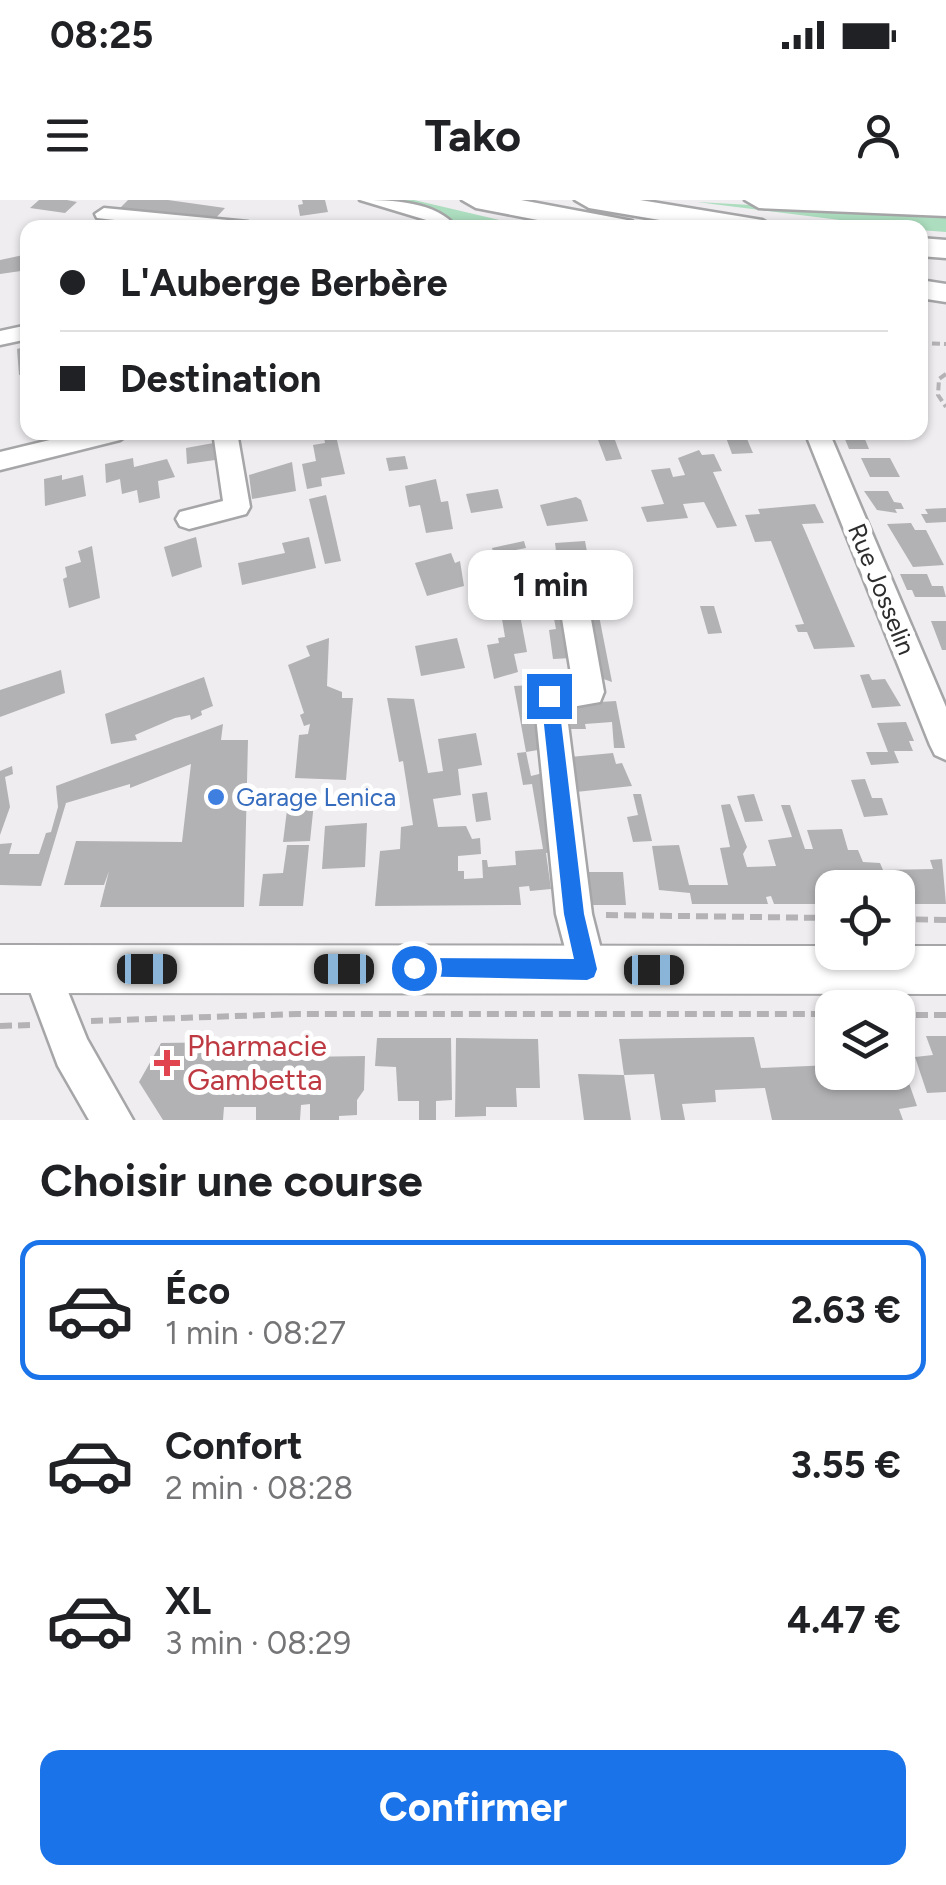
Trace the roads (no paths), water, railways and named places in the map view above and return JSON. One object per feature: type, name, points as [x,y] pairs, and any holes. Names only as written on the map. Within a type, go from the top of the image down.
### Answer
[{"type":"highway","points":[[475,200],[554,220]]},
{"type":"highway","points":[[475,200],[584,220]]},
{"type":"highway","points":[[589,200],[713,220]]},
{"type":"highway","points":[[759,200],[946,208]]},
{"type":"main road","points":[[21,970],[946,970]]},
{"type":"street","points":[[368,200],[442,220]]},
{"type":"street","points":[[104,214],[166,220]]},
{"type":"street","points":[[0,461],[87,440]]},
{"type":"street","points":[[189,519],[237,507],[226,440]]},
{"type":"street","name":"Rue Josselin","points":[[820,440],[946,745]]},
{"type":"street","points":[[568,570],[589,692],[549,696],[574,914],[587,969]]},
{"type":"street","points":[[21,970],[112,1120]]},
{"type":"place","name":"Garage Lenica","points":[[216,797]]},
{"type":"place","name":"Pharmacie Gambetta","points":[[167,1063]]}]
